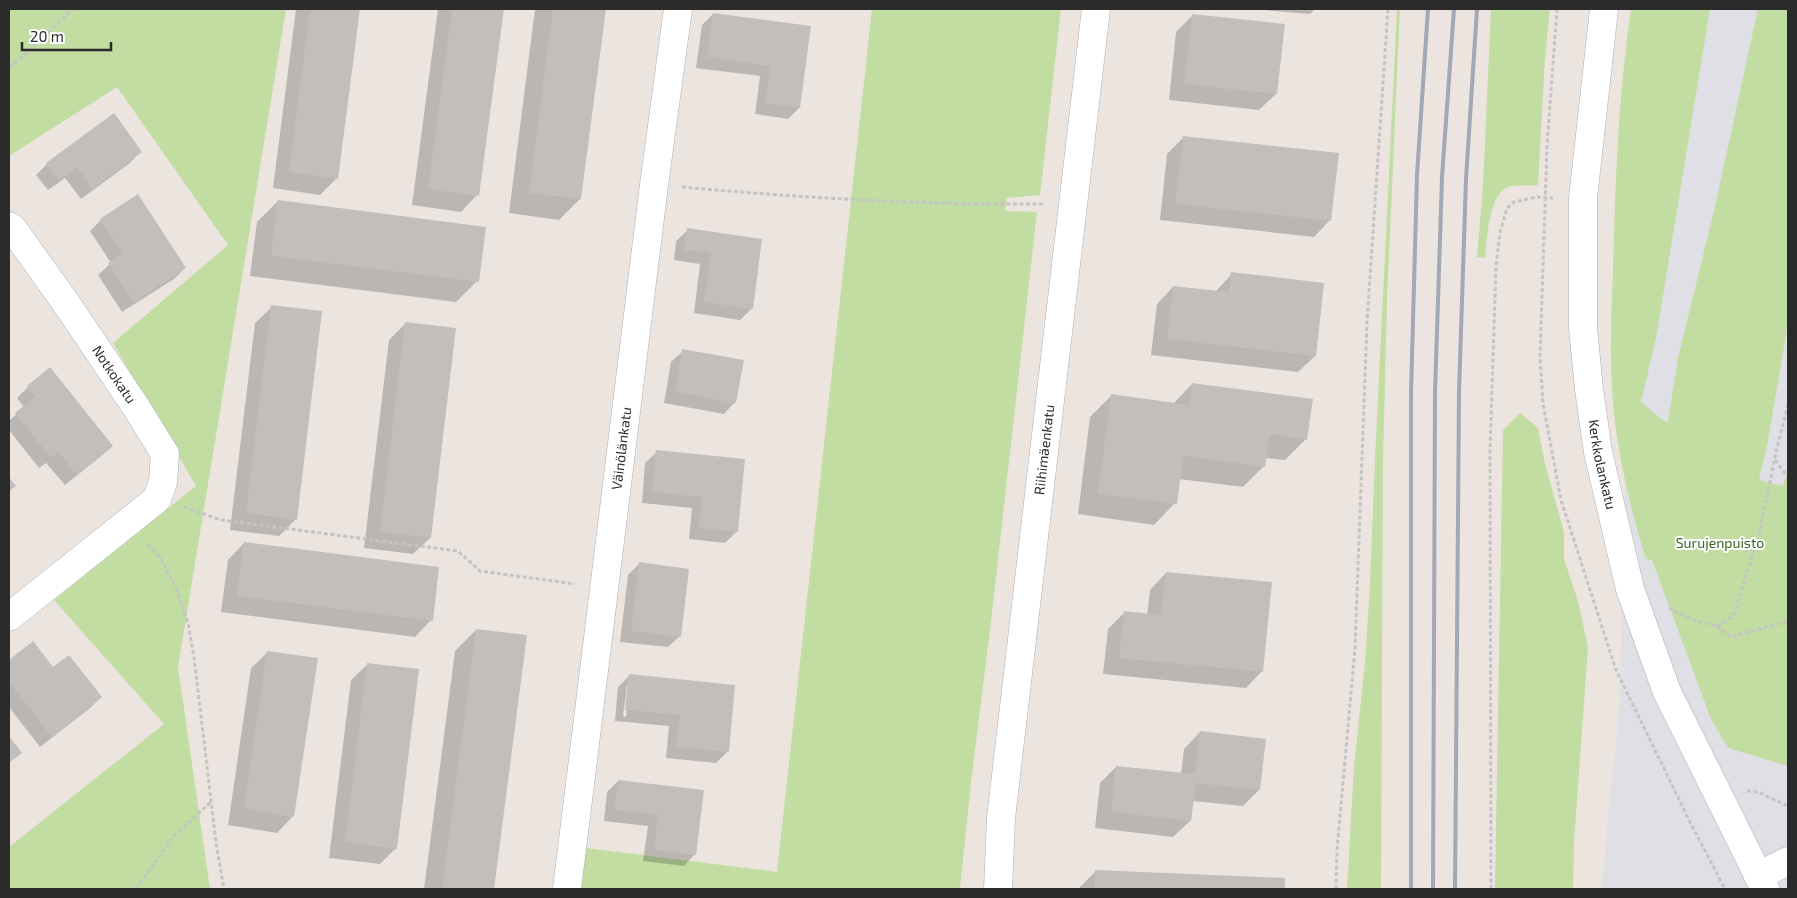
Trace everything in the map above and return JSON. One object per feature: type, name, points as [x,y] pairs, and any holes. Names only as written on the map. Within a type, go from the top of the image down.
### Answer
[{"type":"street","name":"Väinölänkatu","points":[[567,889],[654,185],[678,9]]},
{"type":"street","name":"Riihimäenkatu","points":[[998,889],[1001,818],[1096,9]]},
{"type":"street","name":"Kerkkolankatu","points":[[1604,9],[1583,198],[1583,328],[1598,452],[1630,589],[1667,692],[1762,883]]},
{"type":"street","name":"Notkokatu","points":[[9,226],[13,228],[68,306],[136,407],[164,454],[163,482],[157,498]]},
{"type":"street","points":[[9,617],[157,498]]},
{"type":"street","points":[[1762,883],[1788,861]]},
{"type":"path","points":[[9,67],[28,52],[72,9]]},
{"type":"path","points":[[1336,889],[1337,850],[1355,648],[1367,322],[1388,9]]},
{"type":"path","points":[[654,185],[793,197],[907,203],[969,205],[1047,204]]},
{"type":"path","points":[[1491,889],[1490,451],[1496,266],[1500,232],[1507,208],[1514,202],[1537,197],[1583,198]]},
{"type":"path","points":[[1717,626],[1733,617],[1759,535],[1788,404]]},
{"type":"path","points":[[1775,459],[1788,477]]},
{"type":"path","points":[[157,498],[221,520],[458,551],[480,571],[582,585]]},
{"type":"path","points":[[124,524],[160,557],[177,590],[188,623],[194,657],[216,843],[224,889]]},
{"type":"path","points":[[1630,589],[1691,619],[1717,626],[1731,637],[1788,621]]},
{"type":"path","points":[[136,889],[174,836],[212,801]]},
{"type":"shaded area","points":[[1664,9],[1788,9],[1788,889],[1602,889],[1619,715],[1633,185]]},
{"type":"green space","points":[[9,9],[286,9],[178,667],[210,889],[9,889],[9,847],[164,724],[54,600],[196,486],[113,343],[228,245],[117,87],[9,156]]},
{"type":"green space","points":[[872,9],[1061,9],[1040,195],[1007,198],[1005,211],[1037,212],[960,889],[579,889],[586,848],[777,872]]},
{"type":"green space","points":[[1397,9],[1400,9],[1387,299],[1383,460],[1381,889],[1347,889],[1354,767],[1365,663],[1370,585]]},
{"type":"green space","points":[[1491,9],[1550,9],[1545,58],[1538,185],[1509,187],[1500,193],[1492,210],[1485,258],[1477,257],[1483,186]]},
{"type":"green space","name":"Surujenpuisto","points":[[1631,9],[1710,9],[1656,338],[1641,402],[1661,419],[1668,422],[1678,358],[1714,211],[1758,9],[1788,9],[1788,323],[1767,446],[1759,480],[1783,486],[1788,470],[1788,766],[1728,748],[1711,719],[1652,560],[1646,559],[1624,474],[1614,409],[1611,331],[1617,151],[1621,94]]},
{"type":"green space","points":[[1520,413],[1538,428],[1545,464],[1564,532],[1564,559],[1578,601],[1588,647],[1574,842],[1573,889],[1495,889],[1503,430]]},
{"type":"building","points":[[310,9],[360,9],[338,179],[289,172]]},
{"type":"building","points":[[452,9],[504,9],[479,196],[428,189]]},
{"type":"building","points":[[553,9],[606,9],[581,199],[529,193]]},
{"type":"building","points":[[713,13],[811,26],[800,108],[765,103],[770,66],[707,57]]},
{"type":"building","points":[[1192,14],[1285,24],[1277,94],[1184,84]]},
{"type":"building","points":[[114,113],[142,152],[92,189],[77,167],[59,180],[46,163]]},
{"type":"building","points":[[1183,136],[1339,153],[1331,221],[1175,204]]},
{"type":"building","points":[[138,194],[186,268],[134,302],[108,263],[123,254],[100,219]]},
{"type":"building","points":[[278,200],[486,227],[479,282],[271,256]]},
{"type":"building","points":[[687,228],[762,239],[753,309],[704,302],[711,253],[684,250]]},
{"type":"building","points":[[1231,272],[1324,283],[1316,356],[1167,339],[1173,286],[1229,292]]},
{"type":"building","points":[[271,305],[322,311],[297,520],[246,513]]},
{"type":"building","points":[[405,322],[456,328],[431,538],[380,532]]},
{"type":"building","points":[[682,349],[744,360],[736,403],[675,392]]},
{"type":"building","points":[[50,367],[113,446],[77,475],[58,452],[51,458],[15,413],[35,397],[27,386]]},
{"type":"building","points":[[1192,383],[1313,399],[1307,440],[1270,434],[1265,467],[1183,456],[1177,504],[1098,494],[1111,394],[1189,405]]},
{"type":"building","points":[[656,450],[745,459],[738,532],[699,528],[702,497],[652,492]]},
{"type":"building","points":[[9,477],[16,486],[9,491]]},
{"type":"building","points":[[244,542],[439,567],[433,621],[237,596]]},
{"type":"building","points":[[639,562],[689,569],[681,637],[631,631]]},
{"type":"building","points":[[1166,572],[1272,582],[1263,672],[1119,658],[1124,611],[1161,615]]},
{"type":"building","points":[[476,629],[527,635],[494,889],[442,889]]},
{"type":"building","points":[[33,641],[53,667],[69,655],[102,697],[52,737],[9,682],[9,660]]},
{"type":"building","points":[[267,651],[318,658],[294,817],[244,809]]},
{"type":"building","points":[[367,663],[419,669],[397,849],[345,842]]},
{"type":"building","points":[[629,674],[735,685],[729,752],[676,747],[680,715],[625,710]]},
{"type":"building","points":[[1200,731],[1266,739],[1260,790],[1196,783],[1191,821],[1111,812],[1116,766],[1195,774]]},
{"type":"building","points":[[9,736],[22,753],[9,763]]},
{"type":"building","points":[[618,780],[704,790],[696,855],[654,850],[658,815],[614,810]]},
{"type":"building","points":[[1095,870],[1285,878],[1285,889],[1095,889]]},
{"type":"railway","points":[[1411,889],[1411,394],[1417,175],[1428,9]]},
{"type":"railway","points":[[1433,889],[1435,393],[1442,177],[1454,9]]},
{"type":"railway","points":[[1455,889],[1459,392],[1466,179],[1477,9]]}]
